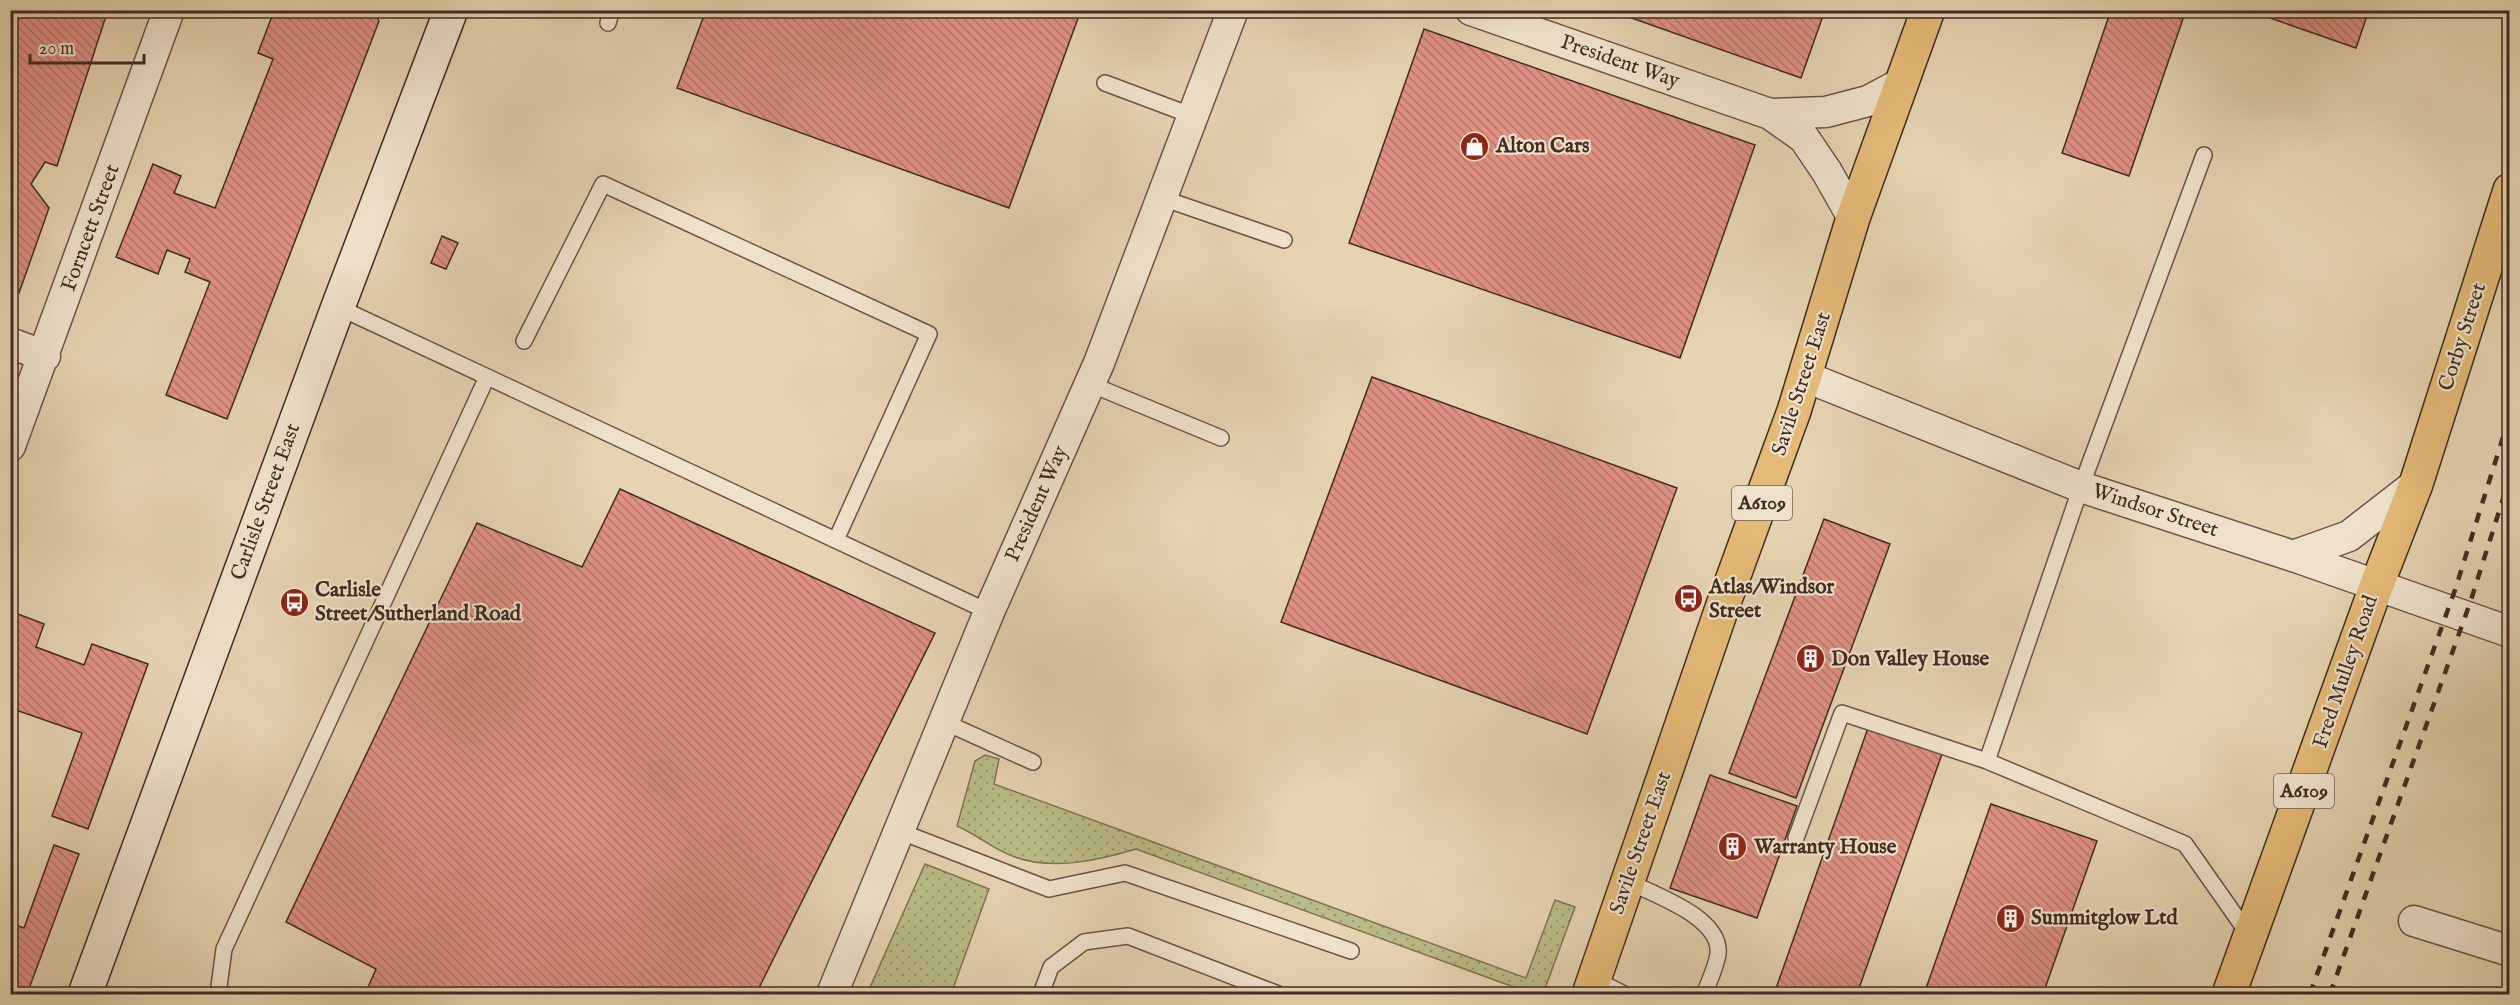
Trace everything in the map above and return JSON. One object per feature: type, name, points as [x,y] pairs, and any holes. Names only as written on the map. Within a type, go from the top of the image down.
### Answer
[{"type":"main road","name":"Carlisle Street East","points":[[85,994],[338,307],[451,10]]},
{"type":"main road","name":"Savile Street East","points":[[1592,987],[1722,608],[1806,377],[1853,218],[1928,10]]},
{"type":"main road","name":"Corby Street","points":[[2376,587],[2416,484],[2510,190]]},
{"type":"main road","name":"Fred Mulley Road","points":[[2229,994],[2376,587]]},
{"type":"street","name":"Forncett Street","points":[[10,446],[45,356],[170,10]]},
{"type":"street","name":"President Way","points":[[832,994],[989,612],[1090,384],[1233,10]]},
{"type":"street","name":"President Way","points":[[1471,10],[1770,114],[1804,138],[1827,172],[1853,218]]},
{"type":"street","name":"President Way","points":[[1770,114],[1826,112],[1868,101],[1902,83]]},
{"type":"street","points":[[10,343],[45,356]]},
{"type":"street","name":"Windsor Street","points":[[1806,377],[2081,487],[2292,556],[2510,632]]},
{"type":"street","points":[[2292,556],[2349,536],[2416,484]]},
{"type":"street","points":[[2414,921],[2510,951]]},
{"type":"lane","points":[[1105,83],[1193,116]]},
{"type":"lane","points":[[1987,761],[2081,487],[2204,155]]},
{"type":"lane","points":[[524,341],[603,184],[929,334],[836,540]]},
{"type":"lane","points":[[1162,198],[1284,240]]},
{"type":"lane","points":[[338,307],[989,612]]},
{"type":"lane","points":[[218,994],[224,949],[487,377]]},
{"type":"lane","points":[[1090,384],[1221,438]]},
{"type":"lane","points":[[1796,838],[1842,713],[1987,761],[2185,844],[2251,937]]},
{"type":"lane","points":[[944,723],[1033,762]]},
{"type":"lane","points":[[899,831],[1049,889],[1125,873],[1351,951]]},
{"type":"lane","points":[[1628,881],[1695,915],[1714,935],[1718,955],[1704,994]]},
{"type":"lane","points":[[1041,994],[1051,968],[1084,942],[1128,936],[1278,994]]},
{"type":"lane","points":[[1592,987],[1624,994]]},
{"type":"green space","points":[[985,755],[999,759],[994,784],[1526,978],[1555,900],[1575,907],[1543,994],[1521,994],[1522,990],[1136,849],[1092,860],[1061,864],[1030,861],[1007,854],[957,826],[975,761]]},
{"type":"green space","points":[[925,864],[989,889],[951,994],[867,994]]},
{"type":"building","points":[[10,10],[108,10],[57,166],[45,162],[31,184],[49,208],[19,293],[10,290]]},
{"type":"building","points":[[257,10],[373,10],[379,21],[227,419],[166,395],[210,282],[185,272],[190,259],[167,250],[158,274],[116,257],[153,164],[181,176],[174,193],[215,208],[273,59],[258,53],[272,16]]},
{"type":"building","points":[[706,10],[1081,10],[1009,208],[677,88]]},
{"type":"building","points":[[1609,10],[1825,10],[1801,78]]},
{"type":"building","points":[[2111,10],[2186,10],[2129,176],[2062,153]]},
{"type":"building","points":[[2247,10],[2369,10],[2356,48]]},
{"type":"building","points":[[1424,29],[1755,145],[1680,358],[1349,243]]},
{"type":"building","points":[[442,236],[458,243],[446,269],[431,263]]},
{"type":"building","points":[[1372,377],[1677,488],[1587,734],[1281,622]]},
{"type":"building","points":[[620,489],[935,633],[756,994],[365,994],[376,969],[286,922],[477,523],[582,567]]},
{"type":"building","name":"Don Valley House","points":[[1824,519],[1890,544],[1796,798],[1729,773]]},
{"type":"building","points":[[10,611],[44,624],[36,647],[84,665],[92,644],[148,664],[88,829],[52,816],[82,733],[10,708]]},
{"type":"building","points":[[1868,728],[1942,754],[1857,994],[1774,994]]},
{"type":"building","name":"Warranty House","points":[[1710,775],[1797,806],[1757,918],[1670,888]]},
{"type":"building","name":"Summitglow Ltd","points":[[1991,804],[2097,841],[2043,994],[1924,994]]},
{"type":"building","points":[[54,845],[79,854],[27,994],[10,994],[10,923],[24,928]]},
{"type":"railway","points":[[2310,994],[2455,590],[2510,415]]},
{"type":"railway","points":[[2330,994],[2470,603],[2510,477]]},
{"type":"place","name":"Alton Cars","points":[[1475,146]]},
{"type":"place","name":"Atlas/Windsor Street","points":[[1688,599]]},
{"type":"place","name":"Carlisle Street/Sutherland Road","points":[[294,602]]},
{"type":"place","name":"Don Valley House","points":[[1810,659]]},
{"type":"place","name":"Warranty House","points":[[1733,847]]},
{"type":"place","name":"Summitglow Ltd","points":[[2010,918]]}]
